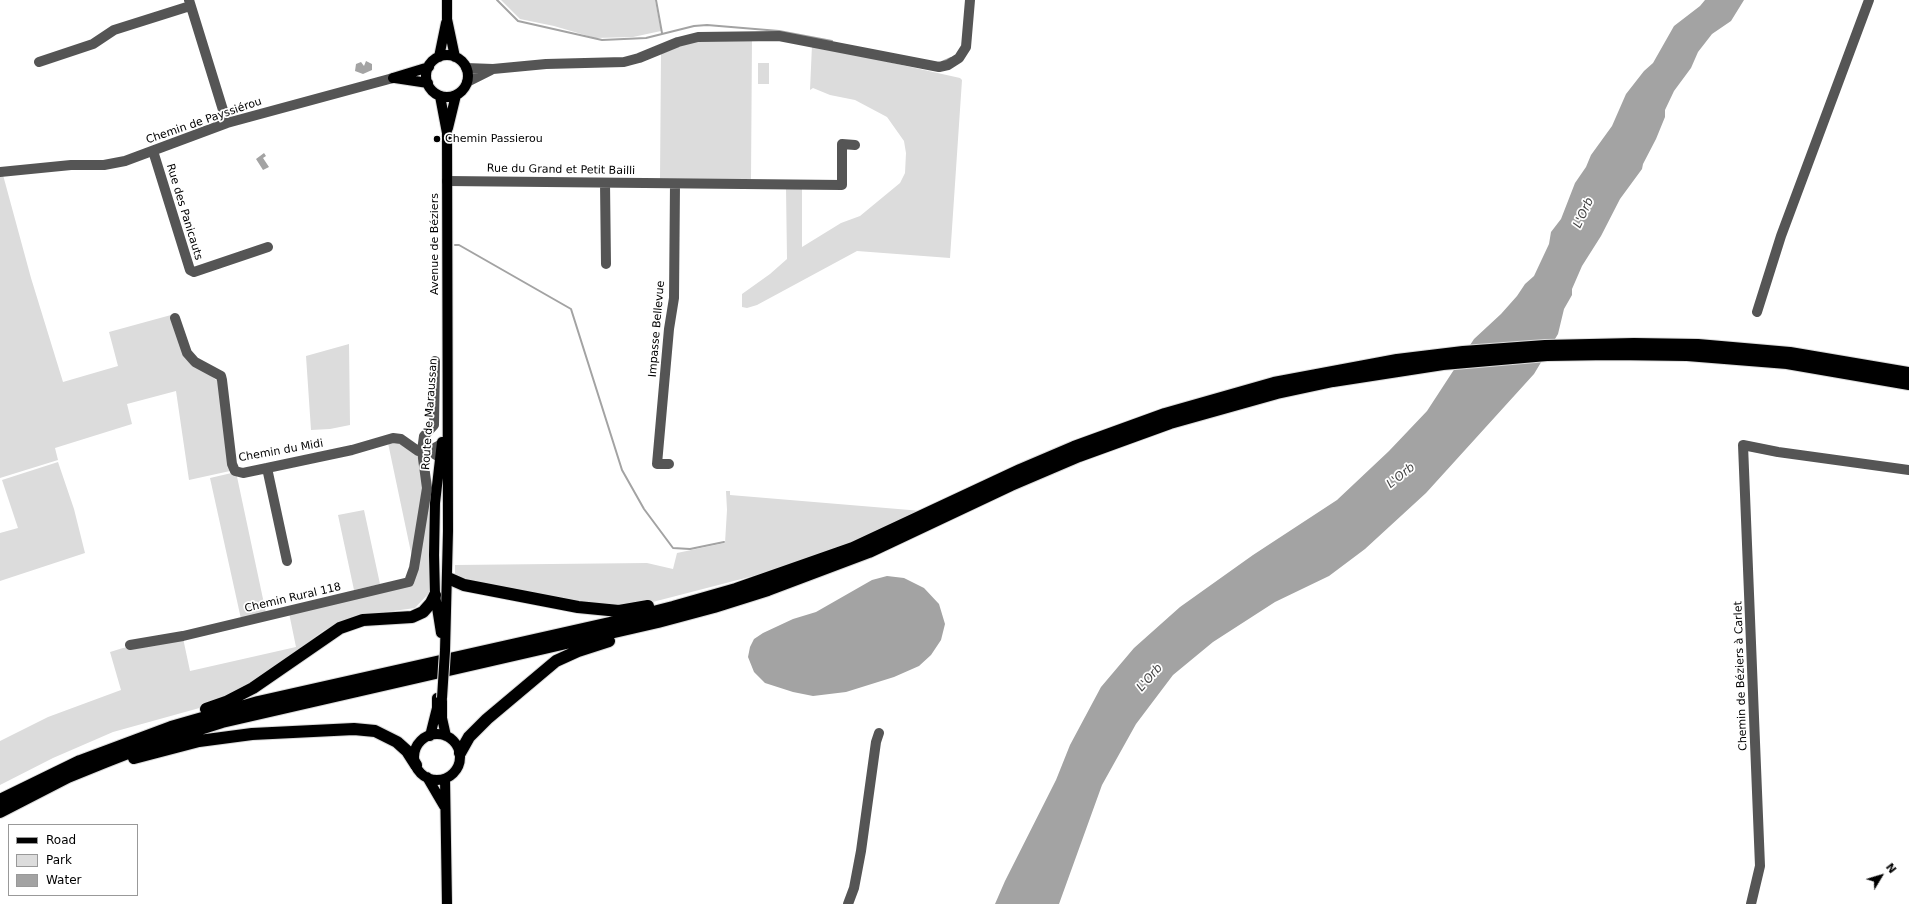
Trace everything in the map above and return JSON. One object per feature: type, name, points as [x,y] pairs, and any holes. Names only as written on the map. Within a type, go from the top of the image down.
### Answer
[{"type":"highway","points":[[0,812],[55,784],[146,746],[244,716],[658,622],[714,607],[840,564],[908,535],[1038,473],[1120,440],[1170,423],[1284,392],[1422,362],[1490,350],[1585,349],[1672,344],[1748,349],[1823,358],[1909,373]]},
{"type":"highway","points":[[1585,349],[1641,354],[1723,357],[1816,367],[1909,384]]},
{"type":"highway","points":[[0,800],[80,761],[171,727],[258,702],[614,622],[717,595],[781,574],[853,548],[1034,464],[1081,444],[1165,414],[1274,384],[1330,372],[1422,362]]},
{"type":"highway","points":[[448,578],[464,585],[578,607],[619,611],[700,594],[717,595]]},
{"type":"highway","points":[[171,727],[187,716],[226,702],[254,688],[340,628],[363,620],[412,617],[423,612],[431,603],[435,595]]},
{"type":"highway","points":[[460,753],[469,737],[487,719],[556,661],[601,643],[701,617],[714,607]]},
{"type":"highway","points":[[87,770],[199,741],[252,734],[354,729],[375,731],[396,742],[407,751],[416,765]]},
{"type":"main road","points":[[447,0],[447,19],[455,57],[466,68],[467,82],[461,92],[450,97],[440,96],[435,93],[428,83],[427,72],[429,67],[439,57],[447,19]]},
{"type":"main road","points":[[439,57],[455,57]]},
{"type":"main road","name":"Chemin de Payssiérou","points":[[393,78],[429,67]]},
{"type":"main road","name":"Chemin de Payssiérou","points":[[393,78],[428,83]]},
{"type":"main road","name":"Avenue de Béziers","points":[[447,133],[456,95]]},
{"type":"main road","name":"Avenue de Béziers","points":[[440,96],[447,133],[447,354]]},
{"type":"main road","name":"Route de Maraussan","points":[[443,651],[435,595],[435,503],[441,458],[447,354]]},
{"type":"main road","name":"Route de Maraussan","points":[[446,736],[440,698],[448,578],[447,354]]},
{"type":"main road","name":"Route de Maraussan","points":[[430,736],[440,698]]},
{"type":"main road","points":[[426,777],[439,780],[445,779],[455,771],[458,766],[460,753],[457,746],[446,736],[430,736],[419,744],[416,751],[416,765],[418,770],[426,777],[444,806]]},
{"type":"main road","points":[[445,779],[444,806],[447,838],[447,904]]},
{"type":"street","points":[[466,68],[493,69],[546,64],[624,62],[640,58],[678,42],[698,37],[779,36],[939,67],[948,65],[959,58],[966,47],[970,0]]},
{"type":"street","points":[[1757,312],[1781,236],[1869,0]]},
{"type":"street","points":[[39,62],[93,44],[114,30],[189,3],[227,123]]},
{"type":"street","points":[[467,82],[493,69]]},
{"type":"street","name":"Chemin de Payssiérou","points":[[0,172],[104,165],[126,162],[227,123],[393,78]]},
{"type":"street","name":"Rue du Grand et Petit Bailli","points":[[447,181],[842,185],[842,144],[855,145]]},
{"type":"street","name":"Rue des Panicauts","points":[[153,151],[190,270],[194,272],[268,247]]},
{"type":"street","points":[[605,183],[606,264]]},
{"type":"street","name":"Impasse Bellevue","points":[[669,464],[657,464],[669,328],[674,298],[675,184]]},
{"type":"street","name":"Chemin du Midi","points":[[175,318],[187,353],[195,362],[220,376],[222,380],[232,464],[235,471],[243,473],[267,468],[352,450],[393,438],[401,439],[413,448],[425,451],[441,458]]},
{"type":"street","points":[[435,361],[434,425],[424,436],[425,451],[442,444]]},
{"type":"street","name":"Chemin de Béziers à Carlet","points":[[1751,904],[1760,866],[1743,445],[1778,452],[1909,470]]},
{"type":"street","name":"Chemin Rural 118","points":[[130,645],[183,636],[409,582],[415,561],[427,488],[425,451]]},
{"type":"street","points":[[267,468],[287,561]]},
{"type":"street","points":[[848,904],[854,888],[862,851],[876,742],[879,733]]},
{"type":"green space","points":[[501,0],[655,0],[661,31],[633,37],[595,38],[554,26],[520,19]]},
{"type":"green space","points":[[752,38],[751,179],[660,179],[661,54],[699,40]]},
{"type":"green space","points":[[812,45],[960,78],[962,80],[950,258],[857,251],[757,305],[747,308],[742,307],[742,294],[770,274],[787,259],[786,188],[802,188],[802,247],[841,223],[860,216],[900,183],[905,173],[906,153],[904,141],[887,117],[855,100],[830,95],[813,88],[810,90]]},
{"type":"green space","points":[[758,63],[769,63],[769,84],[758,84]]},
{"type":"green space","points":[[0,175],[3,175],[31,278],[63,382],[118,366],[109,332],[171,315],[183,353],[216,380],[220,379],[230,471],[189,480],[176,391],[127,404],[132,424],[55,448],[58,460],[0,478]]},
{"type":"green space","points":[[349,344],[350,425],[330,429],[311,430],[306,356]]},
{"type":"green space","points":[[397,441],[415,453],[420,462],[424,484],[413,562],[388,443]]},
{"type":"green space","points":[[58,462],[74,509],[85,553],[0,581],[0,533],[18,528],[2,480]]},
{"type":"green space","points":[[236,472],[266,613],[241,619],[210,478]]},
{"type":"green space","points":[[432,484],[432,579],[430,592],[415,608],[364,615],[336,624],[323,631],[245,689],[221,702],[113,732],[53,758],[0,785],[0,741],[48,717],[121,690],[110,652],[123,648],[183,638],[190,671],[296,647],[289,613],[412,582]]},
{"type":"green space","points":[[726,491],[730,491],[730,495],[922,511],[829,552],[784,568],[645,604],[597,607],[455,579],[455,565],[647,563],[673,569],[677,553],[725,543],[727,510]]},
{"type":"green space","points":[[364,510],[380,584],[354,590],[338,515]]},
{"type":"water","name":"L'Orb","points":[[1705,0],[1744,0],[1731,21],[1712,34],[1698,52],[1691,68],[1674,91],[1665,110],[1665,117],[1656,139],[1643,164],[1642,169],[1620,199],[1601,236],[1582,266],[1572,289],[1572,295],[1564,309],[1558,334],[1534,374],[1426,493],[1365,549],[1329,576],[1275,602],[1213,642],[1173,675],[1136,724],[1102,785],[1059,904],[995,904],[1056,780],[1070,745],[1101,687],[1134,648],[1180,607],[1253,555],[1337,500],[1389,451],[1427,411],[1474,339],[1501,314],[1517,296],[1525,284],[1534,276],[1549,244],[1551,232],[1561,219],[1575,183],[1586,167],[1591,155],[1612,126],[1626,94],[1644,71],[1653,63],[1674,26],[1700,6]]},
{"type":"water","points":[[366,61],[372,64],[372,70],[363,74],[355,71],[356,64],[361,62],[364,66]]},
{"type":"water","points":[[264,153],[266,156],[263,158],[269,167],[263,170],[256,159]]},
{"type":"water","points":[[887,576],[904,578],[924,588],[939,604],[945,624],[941,640],[931,655],[919,666],[894,677],[846,692],[813,696],[793,692],[765,683],[754,672],[748,657],[750,647],[754,639],[763,633],[793,619],[816,612],[872,580]]},
{"type":"waterway","points":[[497,0],[518,21],[602,40],[646,38],[694,26],[707,25],[779,31],[832,41]]},
{"type":"waterway","points":[[656,0],[662,33]]},
{"type":"waterway","points":[[942,62],[951,58]]},
{"type":"waterway","points":[[455,245],[459,245],[571,309],[622,470],[644,509],[673,548],[690,549],[724,542]]},
{"type":"place","name":"Chemin Passierou","points":[[437,139]]}]
